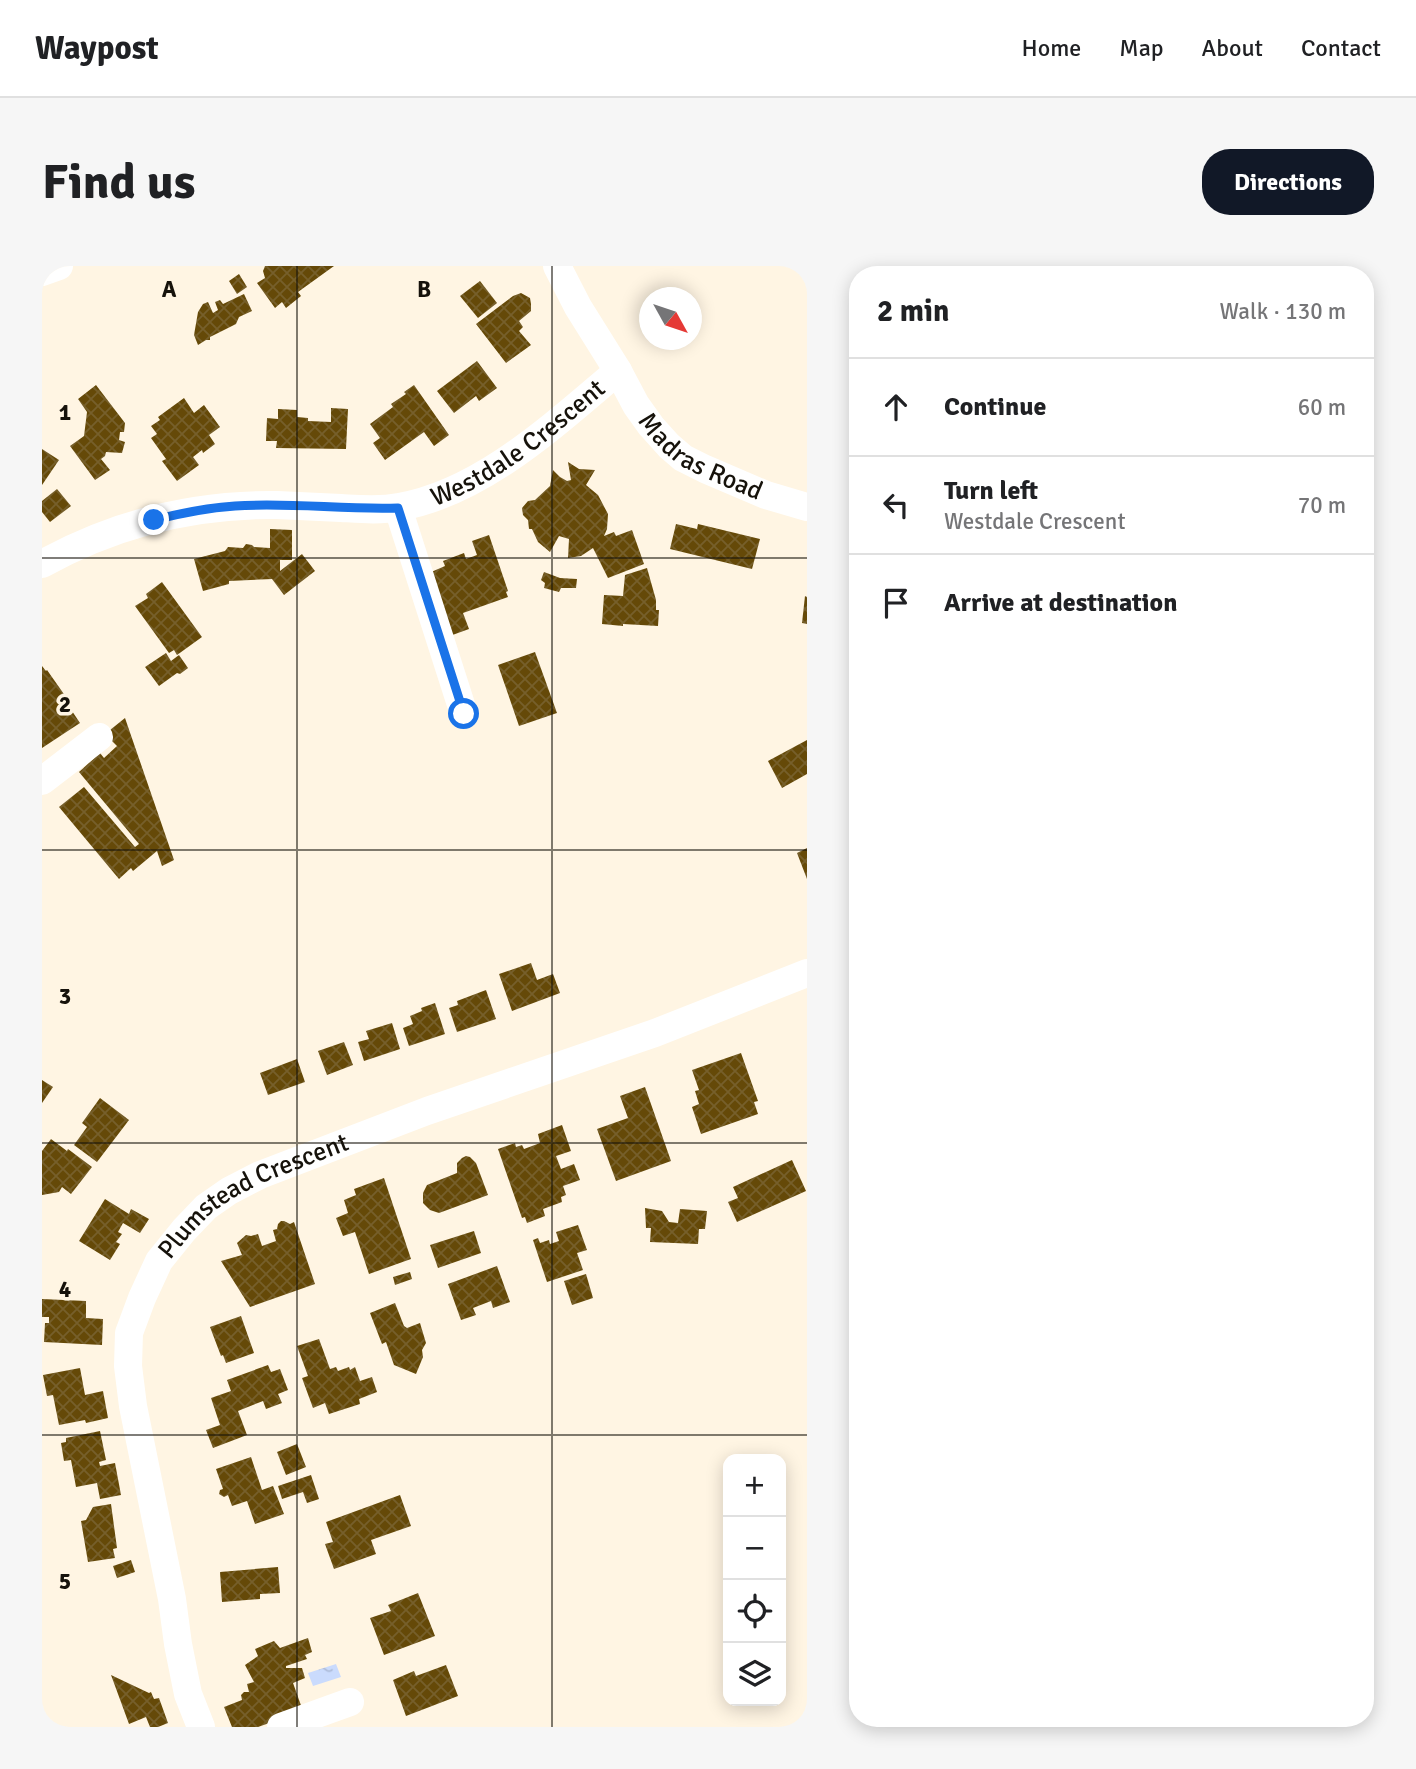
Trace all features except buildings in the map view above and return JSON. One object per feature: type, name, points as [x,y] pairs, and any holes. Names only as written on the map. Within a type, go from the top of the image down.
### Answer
[{"type":"street","points":[[42,272],[59,266]]},
{"type":"street","name":"Madras Road","points":[[557,266],[636,405],[669,446],[683,458],[766,495],[807,507]]},
{"type":"street","name":"Westdale Crescent","points":[[42,565],[88,541],[186,511],[236,506],[398,508],[452,490],[533,442],[618,371]]},
{"type":"street","points":[[398,508],[464,714]]},
{"type":"street","points":[[42,781],[100,737]]},
{"type":"street","name":"Plumstead Crescent","points":[[201,1727],[188,1694],[172,1599],[137,1428],[128,1366],[129,1333],[159,1261],[206,1207],[260,1175],[427,1111],[655,1033],[807,973]]},
{"type":"street","points":[[281,1727],[350,1702]]},
{"type":"water","points":[[336,1664],[341,1677],[313,1686],[308,1673]]},
{"type":"route","points":[[154,520],[186,511],[236,506],[398,508],[464,714]]}]
